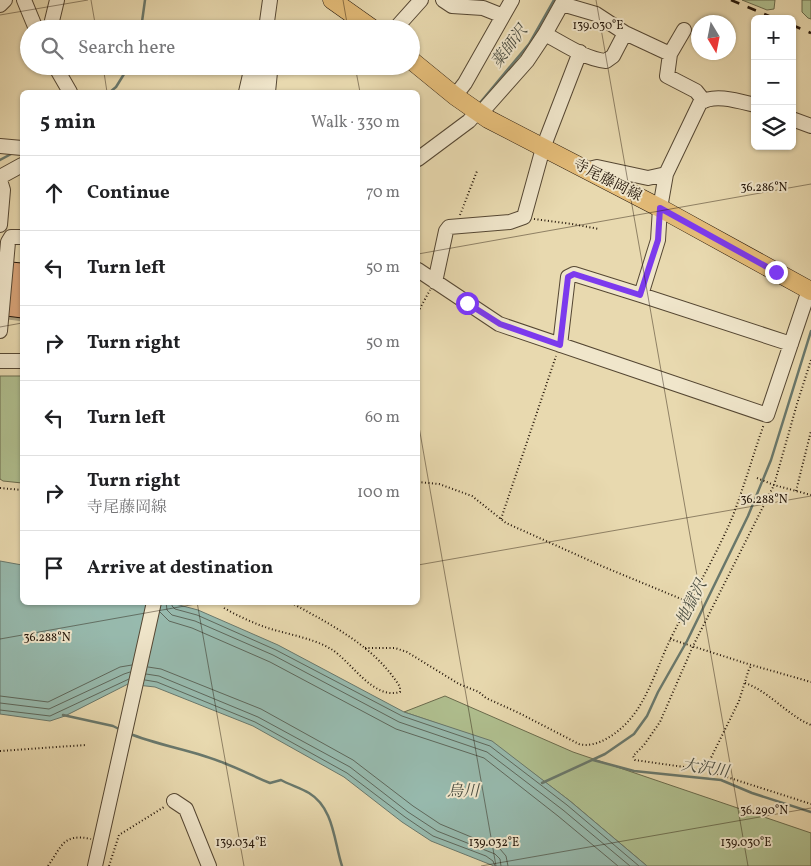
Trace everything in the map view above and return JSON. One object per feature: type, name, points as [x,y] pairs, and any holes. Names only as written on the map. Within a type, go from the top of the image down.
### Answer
[{"type":"main road","points":[[332,0],[360,20]]},
{"type":"main road","name":"寺尾藤岡線","points":[[420,67],[478,113],[660,208],[810,290]]},
{"type":"street","points":[[0,5],[5,0]]},
{"type":"street","points":[[24,0],[32,20]]},
{"type":"street","points":[[52,20],[57,0]]},
{"type":"street","points":[[267,20],[270,0]]},
{"type":"street","points":[[402,20],[421,0]]},
{"type":"street","points":[[443,0],[452,6],[483,8],[503,16]]},
{"type":"street","points":[[455,96],[465,83],[512,0]]},
{"type":"street","points":[[420,158],[478,113],[527,61],[563,2],[596,14],[625,32],[670,54]]},
{"type":"street","points":[[684,30],[670,54],[667,76],[696,91],[704,101]]},
{"type":"street","points":[[545,34],[598,60],[606,61],[613,56],[625,32]]},
{"type":"street","points":[[435,282],[446,231],[449,227],[510,222],[521,220],[524,217],[543,148],[580,52]]},
{"type":"street","points":[[60,75],[69,90]]},
{"type":"street","points":[[246,90],[250,75]]},
{"type":"street","points":[[257,90],[260,75]]},
{"type":"street","points":[[268,90],[270,75]]},
{"type":"street","points":[[640,295],[658,240],[660,208],[666,174],[700,104],[704,101],[720,98],[751,104]]},
{"type":"street","points":[[796,120],[811,126]]},
{"type":"street","points":[[0,146],[20,148]]},
{"type":"street","points":[[0,225],[3,190],[0,178],[20,166]]},
{"type":"street","points":[[585,170],[597,167],[648,178],[666,174]]},
{"type":"street","points":[[0,331],[8,242],[11,237],[20,237]]},
{"type":"street","points":[[420,271],[500,324],[767,415],[810,290]]},
{"type":"street","points":[[560,345],[568,277],[574,274],[791,344]]},
{"type":"street","points":[[0,361],[20,361]]},
{"type":"street","points":[[95,866],[118,756],[153,605]]},
{"type":"street","points":[[174,801],[186,809],[210,866]]},
{"type":"path","points":[[455,226],[477,171]]},
{"type":"path","points":[[524,217],[599,229]]},
{"type":"path","points":[[420,308],[435,282]]},
{"type":"path","points":[[500,519],[560,345]]},
{"type":"path","points":[[811,360],[774,485],[692,646],[660,722],[634,758],[643,762],[705,770],[811,804]]},
{"type":"path","points":[[365,648],[395,648],[407,652],[459,684],[585,746],[614,734],[631,718],[640,704],[670,639],[691,603],[731,518],[767,415]]},
{"type":"path","points":[[796,491],[811,431]]},
{"type":"path","points":[[757,478],[774,485],[811,495]]},
{"type":"path","points":[[420,482],[439,484],[472,496],[506,523],[691,603]]},
{"type":"path","points":[[0,488],[20,490]]},
{"type":"path","points":[[224,608],[261,626],[330,648],[345,659],[374,687],[392,694],[400,692],[397,681],[379,660],[365,648],[295,605]]},
{"type":"path","points":[[670,639],[811,682]]},
{"type":"path","points":[[705,770],[739,701],[752,665]]},
{"type":"path","points":[[745,683],[762,691],[799,720],[811,725]]},
{"type":"path","points":[[0,751],[86,745]]},
{"type":"path","points":[[108,866],[119,835],[174,801]]},
{"type":"path","points":[[48,866],[67,840],[74,837],[100,842]]},
{"type":"green space","points":[[742,0],[775,0],[774,9],[767,10]]},
{"type":"green space","points":[[802,0],[811,0],[811,19],[802,12]]},
{"type":"green space","points":[[0,376],[20,376],[20,483],[0,479]]},
{"type":"green space","points":[[445,696],[573,752],[811,833],[811,866],[647,866],[570,801],[492,742],[404,712]]},
{"type":"water","name":"烏川","points":[[0,561],[20,565],[20,605],[179,605],[198,610],[278,645],[404,712],[492,741],[570,801],[647,866],[494,866],[431,841],[402,822],[344,777],[253,726],[155,687],[128,684],[65,716],[50,721],[0,714]]},
{"type":"building","points":[[11,262],[20,263],[20,318],[6,316]]},
{"type":"waterway","points":[[142,20],[145,0]]},
{"type":"waterway","name":"薬師沢","points":[[479,104],[529,44],[554,0]]},
{"type":"waterway","points":[[112,90],[123,75]]},
{"type":"waterway","points":[[0,160],[13,153]]},
{"type":"waterway","name":"地獄沢","points":[[542,783],[605,754],[634,734],[647,716],[658,692],[687,641],[748,516],[771,460],[811,331]]},
{"type":"waterway","points":[[63,715],[113,726],[121,730]]},
{"type":"waterway","points":[[128,733],[212,759],[270,783],[281,780],[309,793],[324,807],[332,826],[342,866]]},
{"type":"waterway","name":"大沢川","points":[[593,760],[634,771],[721,780],[752,793],[811,812]]},
{"type":"railway","points":[[731,0],[767,15]]},
{"type":"railway","points":[[796,27],[811,33]]},
{"type":"route","points":[[467,303],[500,324],[560,345],[568,277],[574,274],[640,295],[658,240],[660,208],[776,272]]}]
